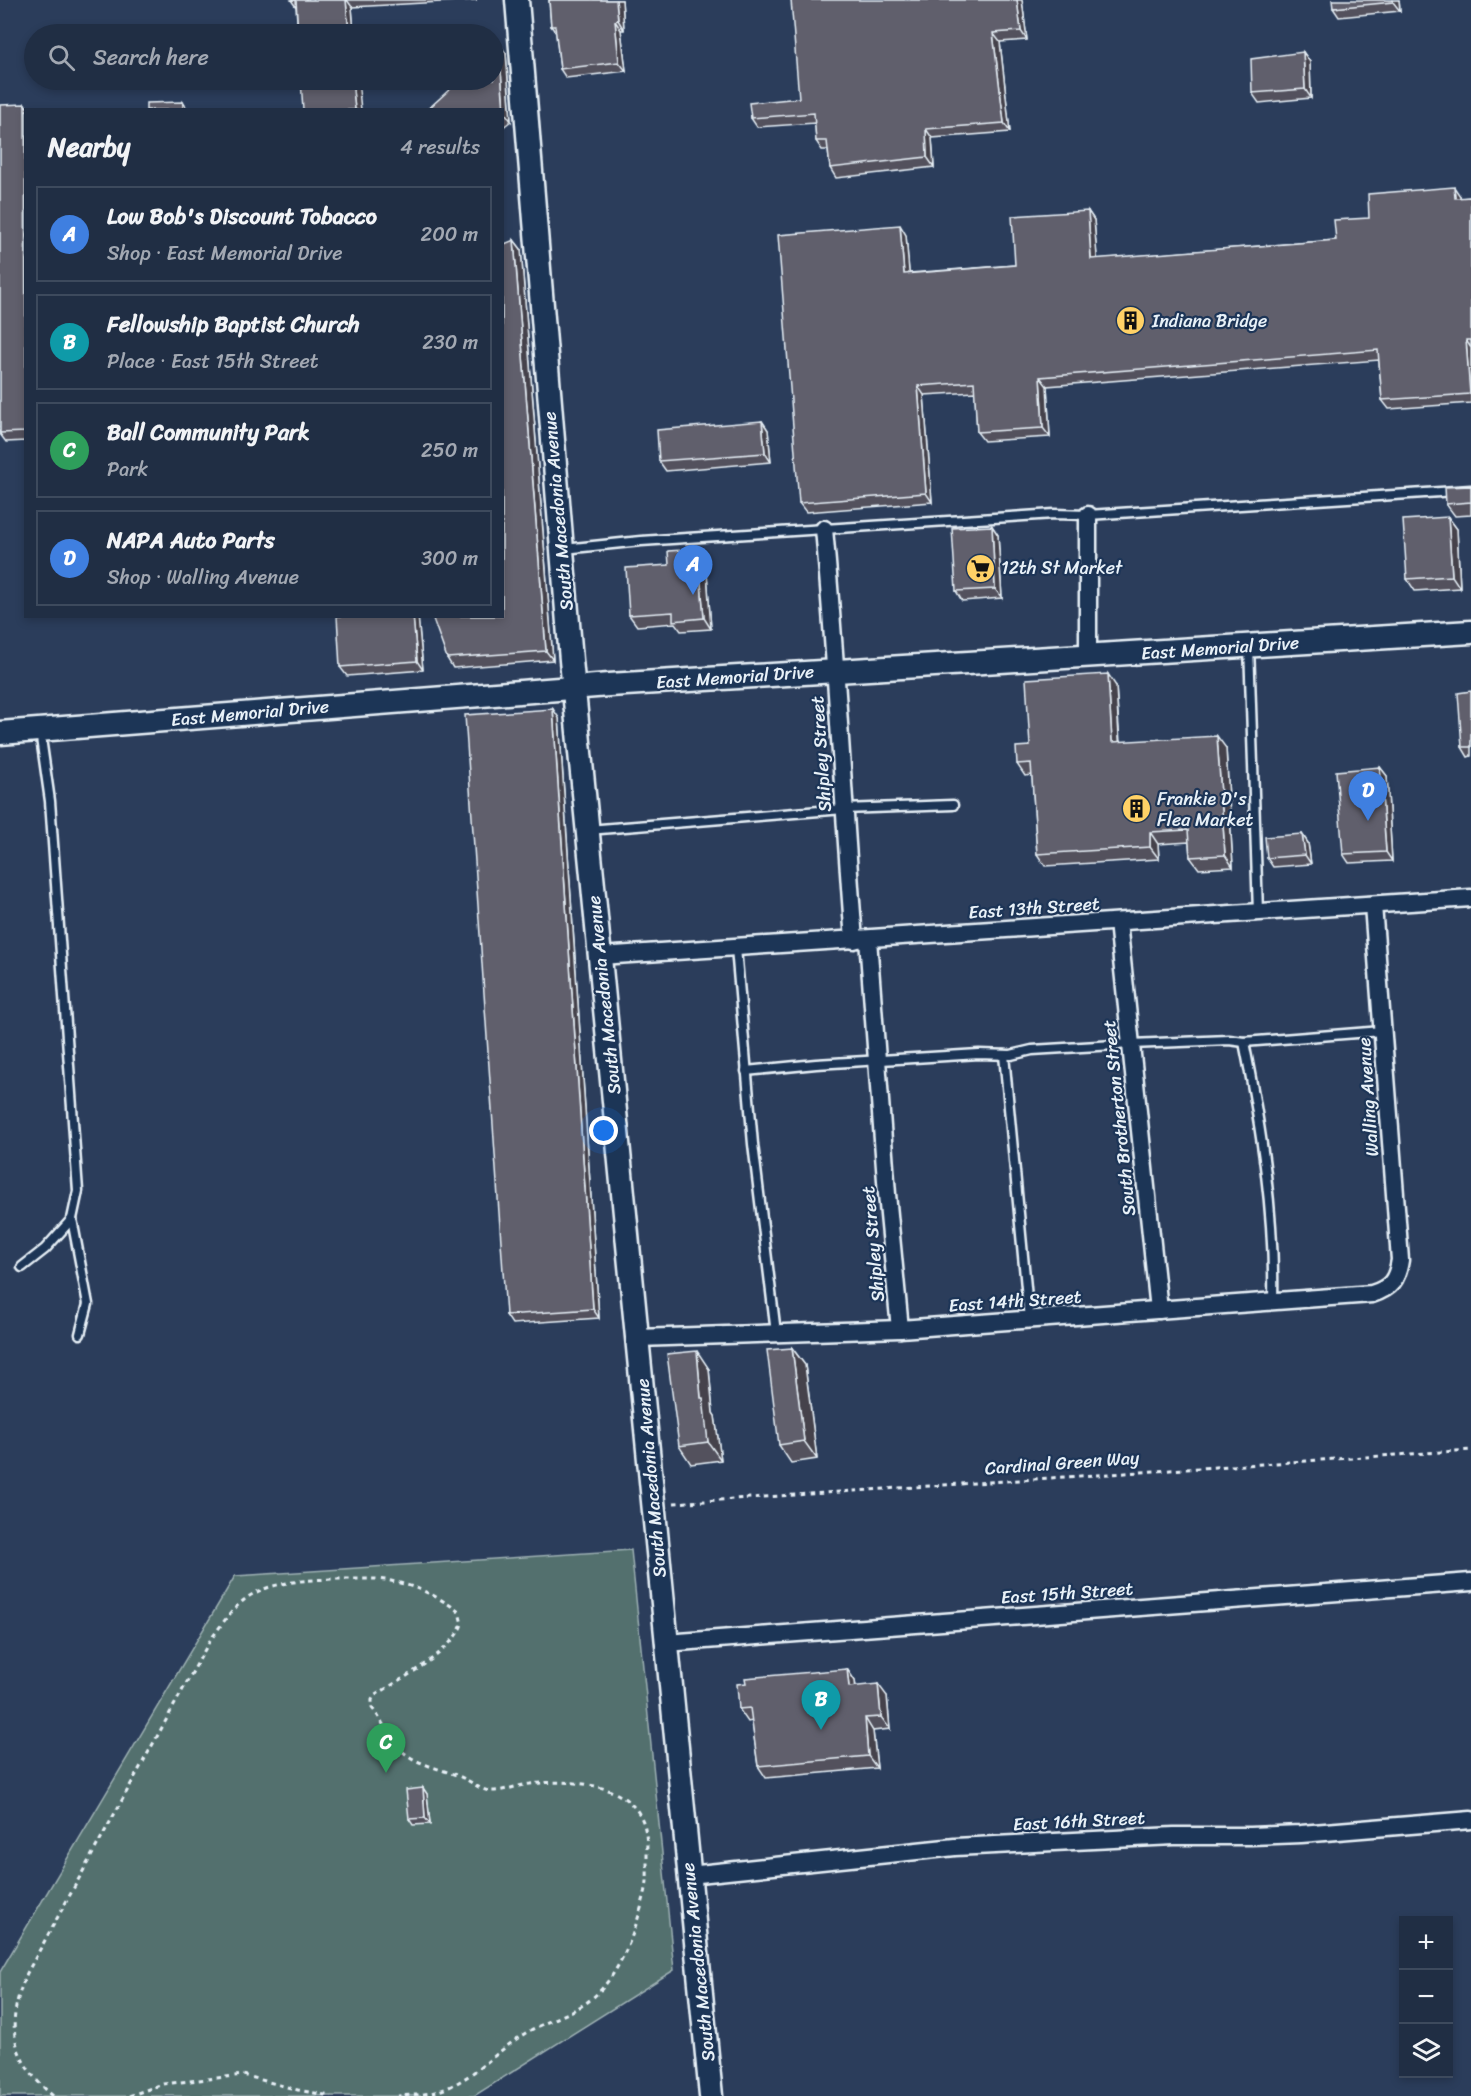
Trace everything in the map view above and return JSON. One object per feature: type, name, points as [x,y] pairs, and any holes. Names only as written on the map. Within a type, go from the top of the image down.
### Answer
[{"type":"street","name":"South Macedonia Avenue","points":[[517,0],[573,688],[711,2096]]},
{"type":"street","points":[[1088,515],[1088,657]]},
{"type":"street","name":"Shipley Street","points":[[824,530],[836,670],[844,809],[877,1061],[900,1329]]},
{"type":"street","name":"East Memorial Drive","points":[[0,733],[573,688],[1471,632]]},
{"type":"street","name":"East 13th Street","points":[[600,956],[1471,898]]},
{"type":"street","name":"Walling Avenue","points":[[1373,905],[1400,1260],[1398,1275],[1393,1284]]},
{"type":"street","name":"South Brotherton Street","points":[[1118,922],[1159,1310]]},
{"type":"street","name":"East 14th Street","points":[[638,1338],[900,1329],[1372,1294],[1393,1284]]},
{"type":"street","name":"East 15th Street","points":[[666,1643],[1471,1582]]},
{"type":"street","name":"East 16th Street","points":[[689,1875],[955,1847],[1162,1836],[1301,1834],[1471,1820]]},
{"type":"lane","points":[[561,549],[641,541],[1054,514],[1088,515],[1471,490]]},
{"type":"lane","points":[[1249,646],[1258,912]]},
{"type":"lane","points":[[40,730],[50,801],[78,1191],[72,1219],[88,1304],[80,1334]]},
{"type":"lane","points":[[587,830],[844,809],[953,805]]},
{"type":"lane","points":[[736,948],[755,1167],[776,1333]]},
{"type":"lane","points":[[746,1071],[816,1064],[1004,1054],[1032,1050],[1229,1040],[1244,1042],[1382,1031]]},
{"type":"lane","points":[[1244,1042],[1251,1073],[1272,1219],[1273,1301]]},
{"type":"lane","points":[[1004,1054],[1029,1319]]},
{"type":"lane","points":[[22,1267],[45,1249],[72,1219]]},
{"type":"path","name":"Cardinal Green Way","points":[[654,1504],[1471,1450]]},
{"type":"path","points":[[53,2096],[42,2087],[30,2070],[22,2058],[16,2041],[14,2012],[18,1994],[209,1642],[237,1606],[255,1592],[269,1586],[295,1582],[374,1579],[395,1582],[442,1600],[459,1612],[462,1624],[456,1637],[413,1674],[374,1696],[372,1708],[399,1749],[422,1763],[466,1779],[488,1790],[561,1782],[590,1786],[615,1794],[627,1800],[641,1816],[645,1825],[647,1844],[646,1892],[633,1930],[619,1963],[595,1996],[579,2007],[534,2026],[464,2079],[438,2091],[398,2096]]},
{"type":"path","points":[[129,2096],[173,2082],[243,2075],[298,2090],[331,2096]]},
{"type":"green space","points":[[631,1550],[674,1970],[474,2096],[0,2096],[0,1972],[235,1576]]},
{"type":"building","points":[[296,0],[346,0],[348,24],[297,24]]},
{"type":"building","points":[[549,0],[616,0],[618,20],[615,21],[619,62],[560,69],[555,26],[551,26]]},
{"type":"building","points":[[791,0],[1017,0],[1021,31],[993,33],[1004,123],[926,129],[927,157],[830,168],[827,141],[816,141],[814,113],[751,118],[749,103],[799,98]]},
{"type":"building","points":[[1332,0],[1393,0],[1393,2],[1333,8]]},
{"type":"building","points":[[1303,52],[1305,89],[1252,93],[1251,59]]},
{"type":"building","points":[[302,90],[353,90],[355,108],[303,108]]},
{"type":"building","points":[[449,90],[502,90],[504,108],[429,108]]},
{"type":"building","points":[[183,102],[183,108],[146,108],[146,103]]},
{"type":"building","points":[[25,104],[24,432],[0,433],[0,105]]},
{"type":"building","name":"Indiana Bridge","points":[[1454,187],[1455,198],[1471,197],[1471,340],[1466,340],[1470,394],[1382,400],[1378,350],[1040,377],[1043,428],[977,432],[974,382],[918,386],[926,493],[799,503],[778,235],[900,225],[904,274],[1015,265],[1012,216],[1088,211],[1091,259],[1336,240],[1334,220],[1369,218],[1368,194]]},
{"type":"building","points":[[514,240],[546,651],[447,658],[433,618],[504,618],[504,244]]},
{"type":"building","points":[[762,421],[765,453],[659,461],[657,430]]},
{"type":"building","points":[[1471,486],[1471,502],[1446,504],[1445,487]]},
{"type":"building","points":[[1448,517],[1452,576],[1407,579],[1403,520]]},
{"type":"building","name":"12th St Market","points":[[992,526],[995,589],[956,591],[952,528]]},
{"type":"building","points":[[698,549],[704,618],[673,621],[673,612],[629,615],[626,568],[669,565],[668,551]]},
{"type":"building","points":[[337,618],[413,618],[417,661],[340,667]]},
{"type":"building","name":"Frankie D's Flea Market","points":[[1108,674],[1112,742],[1217,736],[1225,855],[1190,857],[1188,830],[1150,832],[1150,847],[1037,854],[1031,763],[1017,764],[1016,747],[1030,746],[1026,679]]},
{"type":"building","points":[[1471,691],[1471,747],[1462,747],[1458,693]]},
{"type":"building","points":[[553,709],[593,1309],[506,1315],[465,715]]},
{"type":"building","points":[[1380,767],[1386,852],[1343,854],[1336,771]]},
{"type":"building","points":[[1302,834],[1305,855],[1267,858],[1265,837]]},
{"type":"building","points":[[792,1348],[804,1441],[779,1445],[767,1350]]},
{"type":"building","points":[[697,1351],[708,1442],[679,1446],[667,1354]]},
{"type":"building","points":[[847,1669],[849,1687],[878,1684],[881,1717],[865,1718],[868,1756],[758,1766],[750,1708],[739,1709],[737,1684],[746,1683],[745,1678]]},
{"type":"building","points":[[423,1788],[425,1818],[409,1819],[406,1790]]},
{"type":"place","name":"Indiana Bridge","points":[[1131,321]]},
{"type":"place","name":"12th St Market","points":[[980,568]]},
{"type":"place","name":"Low Bob's Discount Tobacco","points":[[693,595]]},
{"type":"place","name":"Frankie D's Flea Market","points":[[1136,809]]},
{"type":"place","name":"NAPA Auto Parts","points":[[1368,821]]},
{"type":"place","name":"Fellowship Baptist Church","points":[[821,1730]]},
{"type":"place","name":"Ball Community Park","points":[[386,1773]]}]
